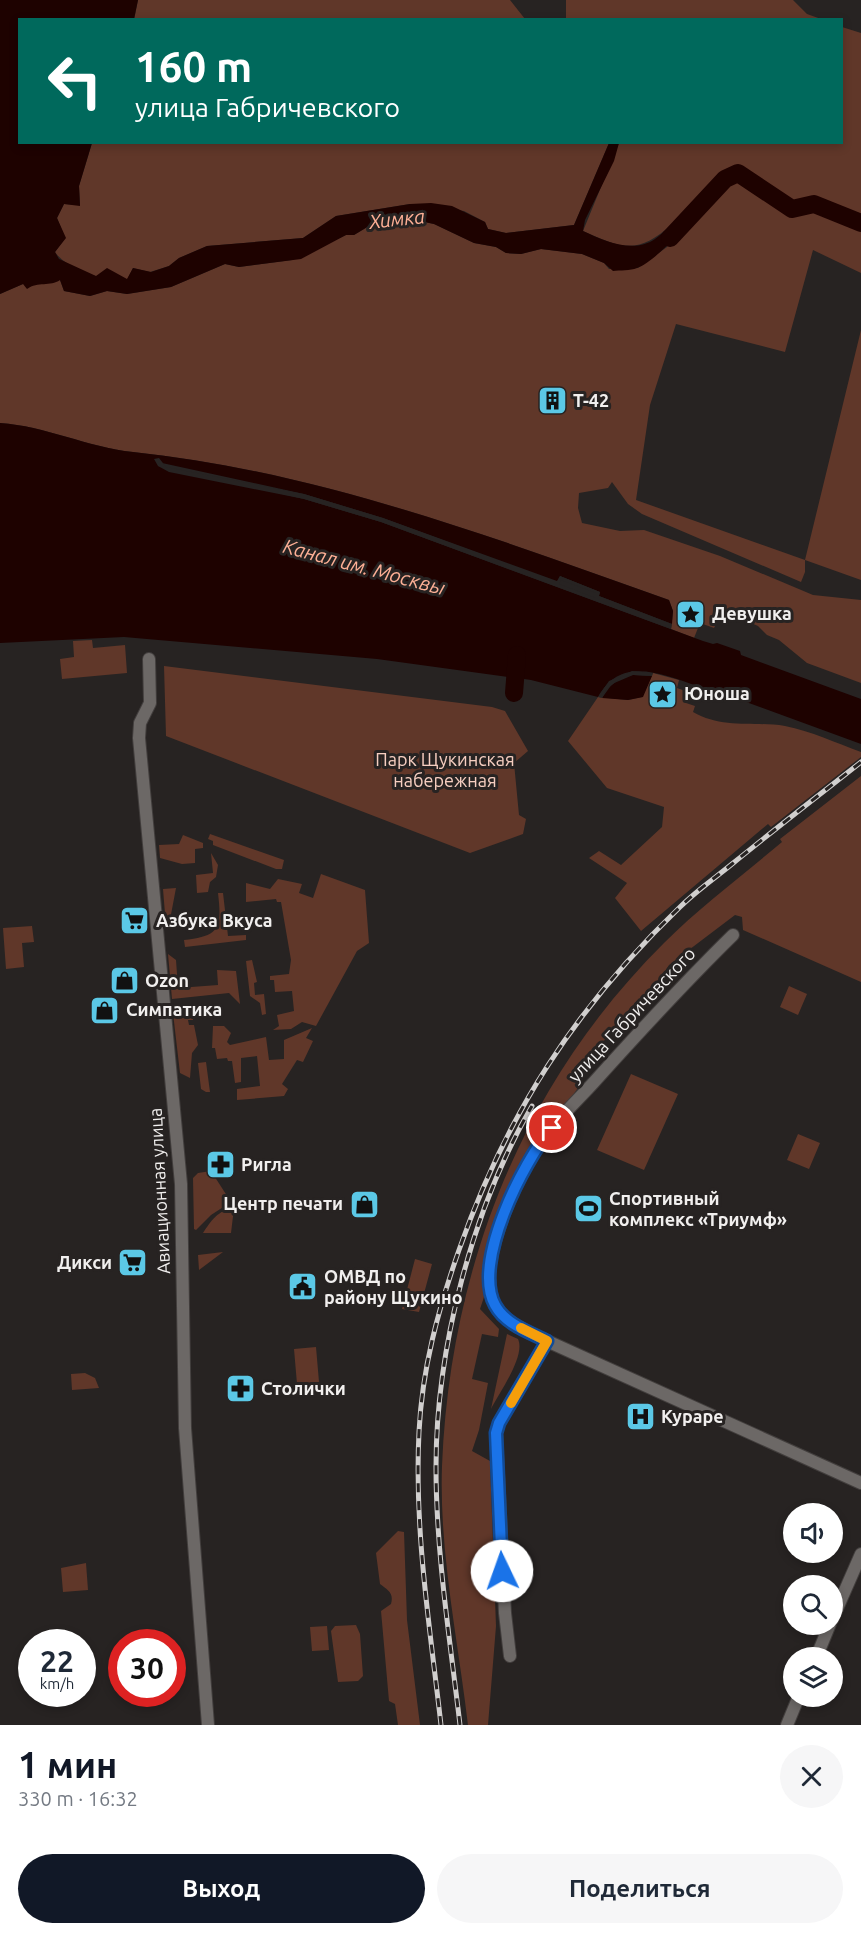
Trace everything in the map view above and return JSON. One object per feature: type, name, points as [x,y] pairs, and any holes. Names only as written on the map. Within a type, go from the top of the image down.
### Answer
[{"type":"street","name":"Авиационная улица","points":[[149,659],[150,703],[140,723],[139,738],[177,1136],[183,1243],[185,1420],[208,1725]]},
{"type":"street","name":"улица Габричевского","points":[[733,935],[668,1000],[540,1142],[510,1201],[491,1262],[490,1294],[498,1310],[508,1320],[547,1341],[861,1483]]},
{"type":"street","points":[[510,1656],[504,1601],[496,1433],[499,1423],[547,1341]]},
{"type":"street","points":[[843,1595],[861,1554]]},
{"type":"street","points":[[787,1725],[794,1707]]},
{"type":"green space","points":[[138,0],[510,0],[524,18],[134,18]]},
{"type":"green space","points":[[566,0],[793,0],[807,14],[818,18],[566,18]]},
{"type":"green space","points":[[843,27],[861,33],[861,273],[813,250],[785,352],[676,324],[650,405],[636,500],[805,560],[805,572],[801,582],[642,514],[628,504],[612,482],[608,488],[579,493],[578,508],[582,523],[620,531],[644,530],[720,556],[813,595],[861,600],[861,683],[807,663],[758,626],[724,611],[720,623],[717,622],[714,628],[700,623],[694,638],[671,629],[673,611],[669,600],[538,553],[405,510],[270,474],[202,461],[99,446],[33,428],[0,423],[0,294],[23,284],[60,280],[64,291],[90,296],[107,291],[127,294],[171,287],[225,264],[239,267],[292,260],[346,235],[354,235],[369,226],[387,226],[395,222],[415,220],[434,224],[474,243],[496,247],[506,253],[521,254],[541,249],[582,254],[604,263],[609,269],[638,268],[667,247],[673,223],[650,240],[630,246],[609,242],[583,231],[619,144],[843,144]]},
{"type":"green space","points":[[92,144],[609,144],[574,225],[506,233],[488,229],[485,222],[464,211],[410,204],[336,216],[303,238],[207,246],[179,258],[169,266],[150,272],[133,268],[127,280],[114,275],[96,276],[85,273],[67,263],[55,252],[65,238],[57,218],[64,204],[80,205],[79,186]]},
{"type":"green space","points":[[861,330],[861,580],[805,560]]},
{"type":"green space","points":[[92,640],[93,648],[125,645],[127,673],[62,679],[60,659],[74,657],[73,641]]},
{"type":"green space","name":"Парк Щукинская набережная","points":[[164,666],[492,707],[505,711],[528,751],[514,763],[519,815],[526,819],[523,834],[470,853],[166,736]]},
{"type":"green space","points":[[653,673],[679,680],[677,688],[688,692],[686,703],[695,706],[693,712],[704,717],[727,723],[795,728],[861,752],[861,757],[771,827],[768,824],[641,931],[615,898],[627,883],[589,858],[599,851],[621,865],[662,827],[664,807],[607,788],[568,741],[598,697],[628,700],[642,697]]},
{"type":"green space","points":[[861,776],[861,982],[743,930],[742,917],[735,915],[669,965],[657,983],[631,1007],[603,1042],[583,1071],[581,1083],[562,1112],[489,1248],[482,1274],[484,1297],[480,1309],[499,1329],[498,1337],[482,1334],[472,1379],[488,1383],[479,1430],[472,1451],[490,1461],[496,1626],[488,1725],[468,1725],[446,1563],[442,1466],[448,1392],[460,1321],[478,1251],[503,1183],[533,1118],[571,1056],[614,998],[664,943],[692,917],[782,842],[780,839]]},
{"type":"green space","points":[[210,834],[284,860],[282,869],[276,869],[213,845],[213,841],[208,839]]},
{"type":"green space","points":[[183,835],[203,843],[203,848],[195,849],[195,863],[182,864],[160,858],[159,845],[179,844]]},
{"type":"green space","points":[[211,853],[218,865],[216,877],[210,882],[208,892],[197,893],[196,875],[213,873]]},
{"type":"green space","points":[[321,874],[365,890],[369,943],[357,951],[316,1026],[302,1022],[291,1029],[273,1030],[279,1026],[277,1015],[294,1011],[292,991],[275,992],[274,980],[270,980],[270,976],[289,974],[291,960],[281,902],[277,902],[276,899],[246,902],[246,883],[270,889],[278,879],[302,884],[299,893],[313,898]]},
{"type":"green space","points":[[176,888],[169,925],[166,926],[163,889]]},
{"type":"green space","points":[[218,893],[223,893],[228,936],[246,935],[246,940],[185,947],[184,940],[205,936],[216,928],[219,915]]},
{"type":"green space","points":[[32,926],[34,942],[22,943],[24,967],[6,969],[3,928]]},
{"type":"green space","points":[[168,954],[176,960],[178,988],[218,985],[217,970],[236,971],[240,1004],[229,993],[172,999]]},
{"type":"green space","points":[[252,960],[257,982],[254,983],[255,995],[264,994],[266,1014],[262,1015],[260,1003],[250,996],[246,961]]},
{"type":"green space","points":[[789,986],[807,994],[798,1015],[780,1007]]},
{"type":"green space","points":[[192,1011],[193,1020],[188,1020],[189,1025],[194,1025],[198,1045],[192,1053],[190,1078],[180,1073],[173,1013]]},
{"type":"green space","points":[[213,1026],[224,1026],[231,1033],[227,1042],[230,1045],[266,1037],[269,1060],[284,1059],[284,1040],[312,1028],[306,1038],[313,1041],[303,1062],[297,1060],[282,1084],[288,1089],[284,1096],[237,1100],[237,1089],[260,1086],[257,1056],[241,1058],[241,1082],[235,1083],[232,1061],[228,1061],[227,1058],[217,1059],[215,1048],[212,1048]]},
{"type":"green space","points":[[206,1062],[210,1092],[201,1089],[198,1063]]},
{"type":"green space","points":[[631,1074],[678,1094],[644,1170],[597,1150]]},
{"type":"green space","points":[[798,1134],[820,1143],[809,1169],[787,1160]]},
{"type":"green space","points":[[211,1171],[231,1202],[211,1215],[196,1230],[194,1229],[193,1178],[198,1173]]},
{"type":"green space","points":[[234,1208],[231,1233],[203,1233],[219,1214]]},
{"type":"green space","points":[[223,1252],[199,1270],[198,1255]]},
{"type":"green space","points":[[415,1259],[432,1264],[419,1312],[402,1309]]},
{"type":"green space","points":[[507,1334],[518,1339],[518,1355],[491,1409]]},
{"type":"green space","points":[[316,1347],[319,1382],[297,1384],[294,1349]]},
{"type":"green space","points":[[85,1373],[95,1378],[99,1388],[72,1390],[71,1374]]},
{"type":"green space","points":[[398,1531],[404,1532],[407,1620],[420,1725],[398,1725],[395,1704],[389,1701],[381,1611],[391,1604],[392,1597],[388,1590],[380,1584],[376,1553]]},
{"type":"green space","points":[[86,1563],[88,1590],[63,1592],[61,1568]]},
{"type":"green space","points":[[356,1625],[360,1634],[363,1676],[358,1681],[338,1682],[331,1631],[335,1626]]},
{"type":"green space","points":[[327,1626],[329,1650],[312,1651],[310,1627]]},
{"type":"water","points":[[0,0],[138,0],[134,18],[18,18],[18,144],[92,144],[79,186],[80,206],[64,204],[57,218],[66,238],[55,252],[59,259],[96,276],[107,268],[127,279],[133,268],[151,272],[169,266],[179,258],[207,246],[303,238],[336,216],[410,204],[431,203],[452,206],[485,222],[488,229],[506,233],[574,225],[609,144],[619,144],[614,161],[585,220],[583,231],[600,239],[628,246],[655,239],[681,219],[687,223],[650,261],[628,270],[613,271],[604,263],[582,254],[541,249],[521,254],[506,253],[496,247],[474,243],[434,224],[415,220],[395,222],[387,226],[369,226],[354,235],[346,235],[301,259],[239,267],[225,264],[171,287],[127,294],[107,291],[90,296],[64,291],[60,280],[27,289],[23,284],[0,294]]},
{"type":"water","name":"Канал им. Москвы","points":[[0,423],[33,428],[99,446],[202,461],[270,474],[338,491],[538,553],[669,600],[673,611],[672,624],[599,596],[600,592],[560,576],[557,582],[383,518],[304,494],[162,463],[158,466],[304,499],[381,522],[703,641],[740,651],[741,655],[861,699],[861,744],[727,695],[724,697],[670,677],[643,671],[618,676],[607,684],[598,697],[531,680],[377,659],[124,637],[0,643]]},
{"type":"water","points":[[633,675],[652,676],[643,697],[628,700],[602,698],[612,684]]},
{"type":"pier","points":[[159,458],[166,467],[304,494],[383,518],[557,581],[560,576],[600,592],[599,596],[672,624],[671,629],[381,522],[304,499],[169,472],[158,466],[154,459]],"holes":[[[561,580],[596,593],[596,598],[559,584]]]},
{"type":"pier","points":[[632,671],[653,673],[652,676],[622,677],[607,689],[602,698],[598,697],[609,681]]},
{"type":"waterway","name":"Химка","points":[[670,238],[725,179],[738,173],[792,209],[814,204],[861,223]]},
{"type":"waterway","points":[[514,693],[517,655]]},
{"type":"railway","points":[[441,1725],[421,1542],[419,1432],[427,1363],[438,1317],[459,1250],[478,1200],[522,1108],[548,1065],[608,984],[642,945],[692,896],[861,762]]},
{"type":"railway","points":[[460,1725],[438,1532],[436,1467],[443,1375],[451,1328],[475,1234],[511,1146],[532,1106]]},
{"type":"slow traffic","points":[[511,1403],[547,1341],[521,1328]]},
{"type":"place","name":"Т-42","points":[[552,401]]},
{"type":"place","name":"Девушка","points":[[691,614]]},
{"type":"place","name":"Юноша","points":[[663,694]]},
{"type":"place","name":"Азбука Вкуса","points":[[135,921]]},
{"type":"place","name":"Ozon","points":[[124,981]]},
{"type":"place","name":"Симпатика","points":[[105,1010]]},
{"type":"place","name":"Ригла","points":[[220,1165]]},
{"type":"place","name":"Центр печати","points":[[364,1204]]},
{"type":"place","name":"Спортивный комплекс «Триумф»","points":[[588,1209]]},
{"type":"place","name":"Дикси","points":[[133,1263]]},
{"type":"place","name":"ОМВД по району Щукино","points":[[303,1287]]},
{"type":"place","name":"Столички","points":[[240,1389]]},
{"type":"place","name":"Кураре","points":[[640,1417]]},
{"type":"route","points":[[502,1571],[496,1433],[499,1423],[547,1341],[508,1320],[498,1310],[490,1294],[489,1274],[496,1238],[506,1210],[540,1142],[552,1128]]}]
